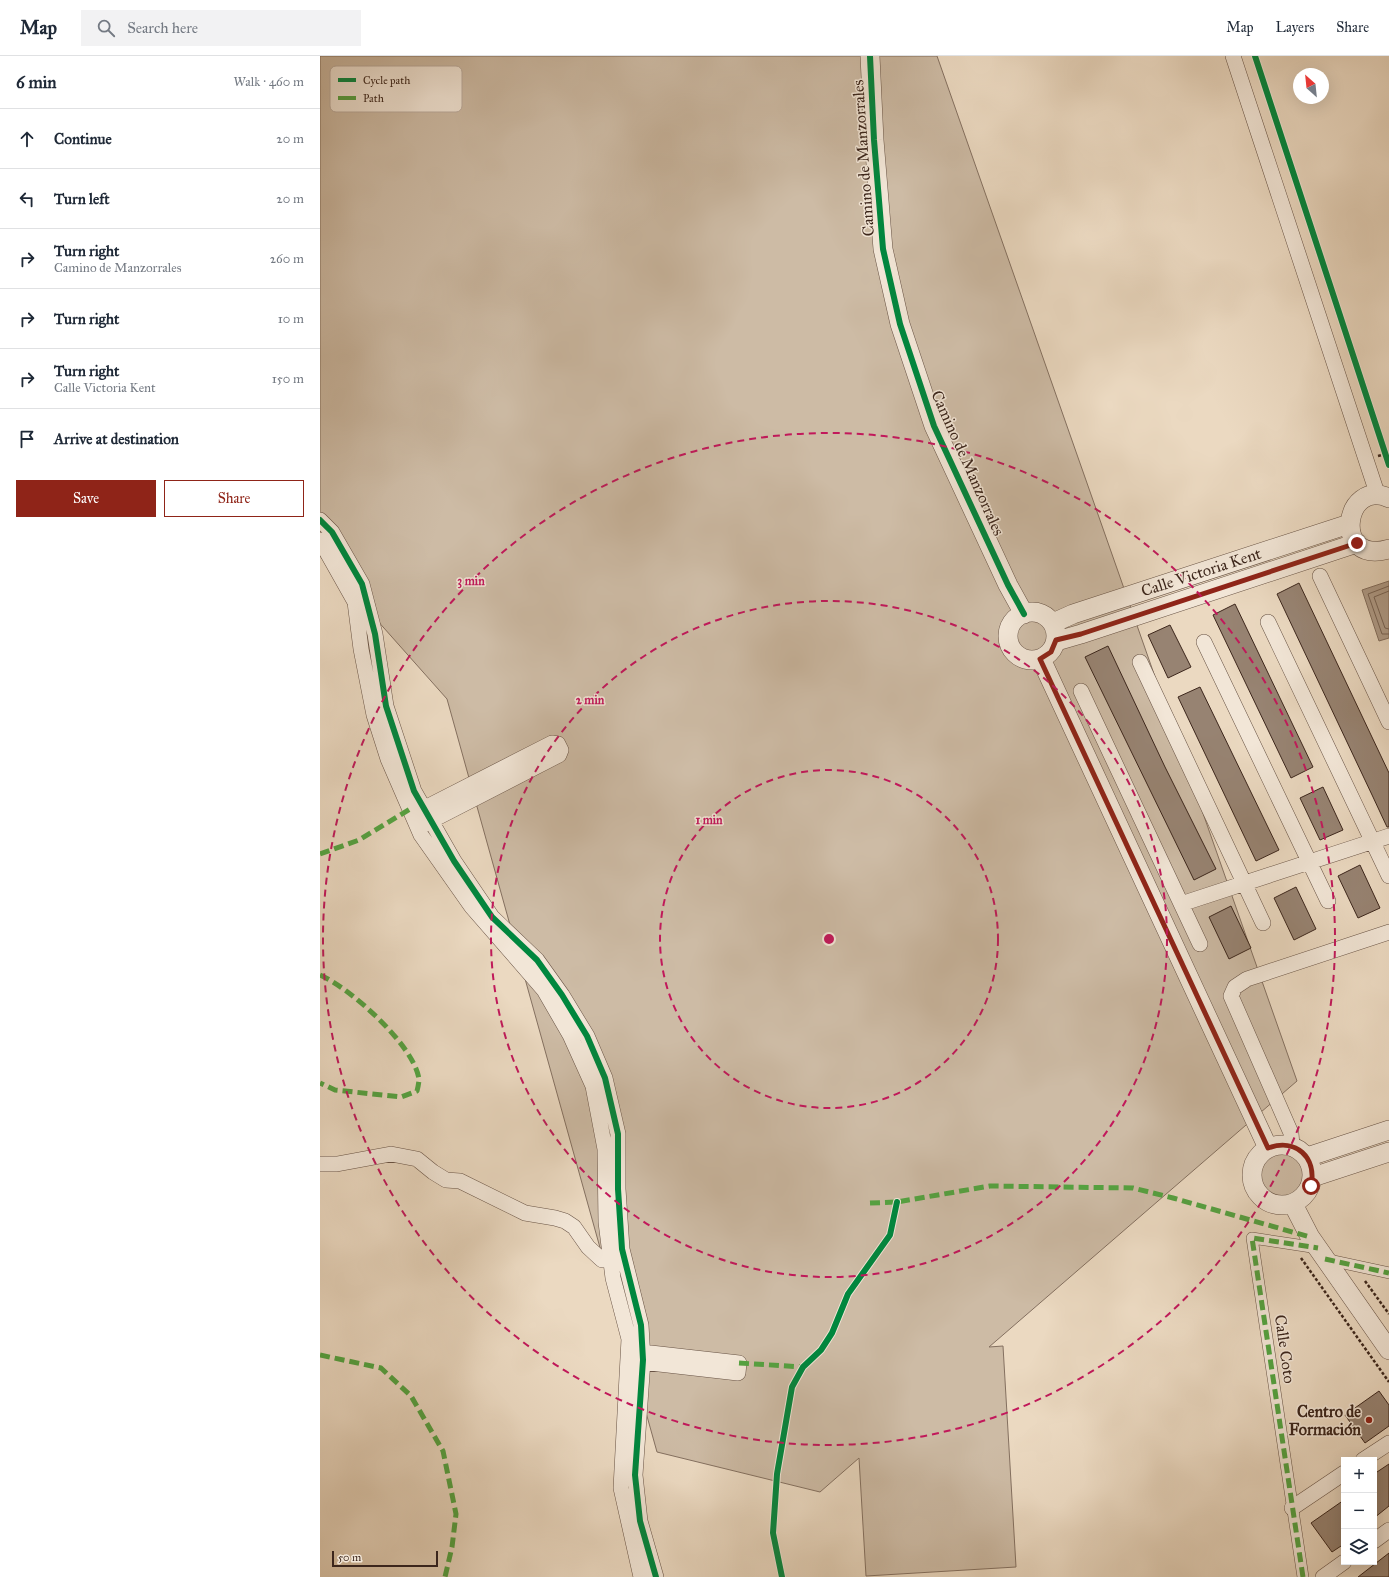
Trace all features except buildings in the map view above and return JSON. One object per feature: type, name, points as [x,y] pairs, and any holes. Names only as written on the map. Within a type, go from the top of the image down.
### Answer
[{"type":"street","name":"Camino de Manzorrales","points":[[870,56],[874,140],[883,249],[900,324],[934,426],[1008,585],[1024,614]]},
{"type":"street","points":[[1233,56],[1384,497],[1369,497],[1358,504],[1350,515],[1349,524],[1352,537],[1364,548],[1372,551],[1381,552],[1389,549]]},
{"type":"street","points":[[320,520],[332,532],[362,584],[375,634],[386,706],[422,818],[422,834],[471,906],[544,990],[570,1035],[593,1086],[605,1149],[606,1222],[617,1258],[613,1278],[635,1357],[635,1475],[640,1521],[656,1577]]},
{"type":"street","name":"Calle Victoria Kent","points":[[1055,632],[1073,614],[1349,524]]},
{"type":"street","points":[[320,540],[355,602],[361,649],[374,715],[388,759],[422,818]]},
{"type":"street","name":"Calle Victoria Kent","points":[[1055,632],[1081,634],[1357,543]]},
{"type":"street","points":[[1320,576],[1389,722]]},
{"type":"street","points":[[1032,612],[1040,613],[1048,617],[1055,632],[1051,652],[1040,659],[1032,661],[1024,660],[1017,655],[1011,649],[1008,641],[1008,633],[1016,618],[1032,612]]},
{"type":"street","points":[[1268,622],[1389,876]]},
{"type":"street","points":[[1204,642],[1328,901]]},
{"type":"street","points":[[1040,659],[1268,1148]]},
{"type":"street","points":[[1140,662],[1263,923]]},
{"type":"street","points":[[1081,691],[1200,944]]},
{"type":"street","points":[[552,743],[558,744],[561,750],[560,755],[422,818],[552,743]]},
{"type":"street","points":[[1181,904],[1389,836]]},
{"type":"street","points":[[1292,1146],[1291,1133],[1231,996],[1235,986],[1247,979],[1389,932]]},
{"type":"street","points":[[1307,1157],[1389,1130]]},
{"type":"street","points":[[1280,1145],[1292,1146],[1300,1150],[1307,1157],[1312,1167],[1313,1177],[1307,1194],[1293,1204],[1282,1206],[1273,1204],[1264,1199],[1257,1192],[1253,1183],[1252,1173],[1254,1163],[1268,1148],[1280,1145]]},
{"type":"street","points":[[1313,1177],[1389,1152]]},
{"type":"street","points":[[320,1164],[337,1164],[391,1154],[417,1159],[446,1180],[460,1181],[525,1213],[565,1221],[574,1227],[588,1247],[602,1260],[617,1258]]},
{"type":"street","points":[[1293,1204],[1321,1253],[1389,1350]]},
{"type":"street","name":"Calle Coto","points":[[1303,1577],[1252,1238],[1292,1244],[1355,1265],[1389,1273]]},
{"type":"street","points":[[635,1357],[739,1363],[738,1372],[635,1357]]},
{"type":"street","points":[[635,1357],[621,1488],[641,1577]]},
{"type":"street","points":[[1368,1457],[1389,1443]]},
{"type":"street","points":[[1292,1508],[1341,1475]]},
{"type":"street","points":[[1377,1539],[1389,1530]]},
{"type":"street","points":[[1324,1577],[1341,1564]]},
{"type":"path","points":[[1383,446],[1387,460]]},
{"type":"path","points":[[1292,1244],[1389,1382]]},
{"type":"path","points":[[1355,1265],[1389,1314]]},
{"type":"shaded area","points":[[320,56],[937,56],[1297,1081],[989,1347],[1003,1346],[1016,1567],[866,1576],[859,1458],[820,1492],[657,1452],[447,699],[320,556]]},
{"type":"shaded area","points":[[1282,1152],[1295,1156],[1301,1162],[1305,1175],[1301,1188],[1295,1194],[1282,1198],[1269,1194],[1263,1188],[1259,1175],[1263,1162],[1269,1156]]},
{"type":"water","points":[[1389,581],[1389,638],[1379,641],[1362,590]]},
{"type":"marked path","points":[[320,854],[359,840],[410,809]]},
{"type":"marked path","points":[[320,975],[347,992],[379,1019],[406,1050],[415,1065],[419,1079],[417,1091],[401,1097],[335,1090],[320,1083]]},
{"type":"marked path","points":[[870,1203],[897,1202],[990,1186],[1133,1188],[1310,1237]]},
{"type":"marked path","points":[[1303,1577],[1252,1238],[1318,1248]]},
{"type":"marked path","points":[[1325,1259],[1389,1273]]},
{"type":"marked path","points":[[320,1355],[381,1368],[411,1396],[443,1451],[456,1514],[452,1547],[445,1577]]},
{"type":"marked path","points":[[739,1363],[803,1367]]},
{"type":"cycle path","points":[[870,56],[874,140],[883,249],[900,324],[934,426],[1008,585],[1024,614]]},
{"type":"cycle path","points":[[1255,56],[1389,465]]},
{"type":"cycle path","points":[[320,520],[332,532],[362,584],[375,634],[386,706],[414,791],[454,861],[492,917],[537,960],[562,995],[587,1036],[605,1078],[618,1134],[618,1189],[622,1249],[641,1325],[643,1360],[635,1475],[640,1521],[656,1577]]},
{"type":"cycle path","points":[[782,1577],[773,1533],[777,1474],[792,1387],[803,1367],[821,1350],[832,1333],[848,1294],[890,1235],[897,1202]]},
{"type":"place","name":"Centro de Formación","points":[[1369,1420]]},
{"type":"route","points":[[1311,1186],[1313,1177],[1312,1167],[1307,1157],[1300,1150],[1292,1146],[1284,1145],[1268,1148],[1040,659],[1051,652],[1055,647],[1056,640],[1081,634],[1357,543]]}]
